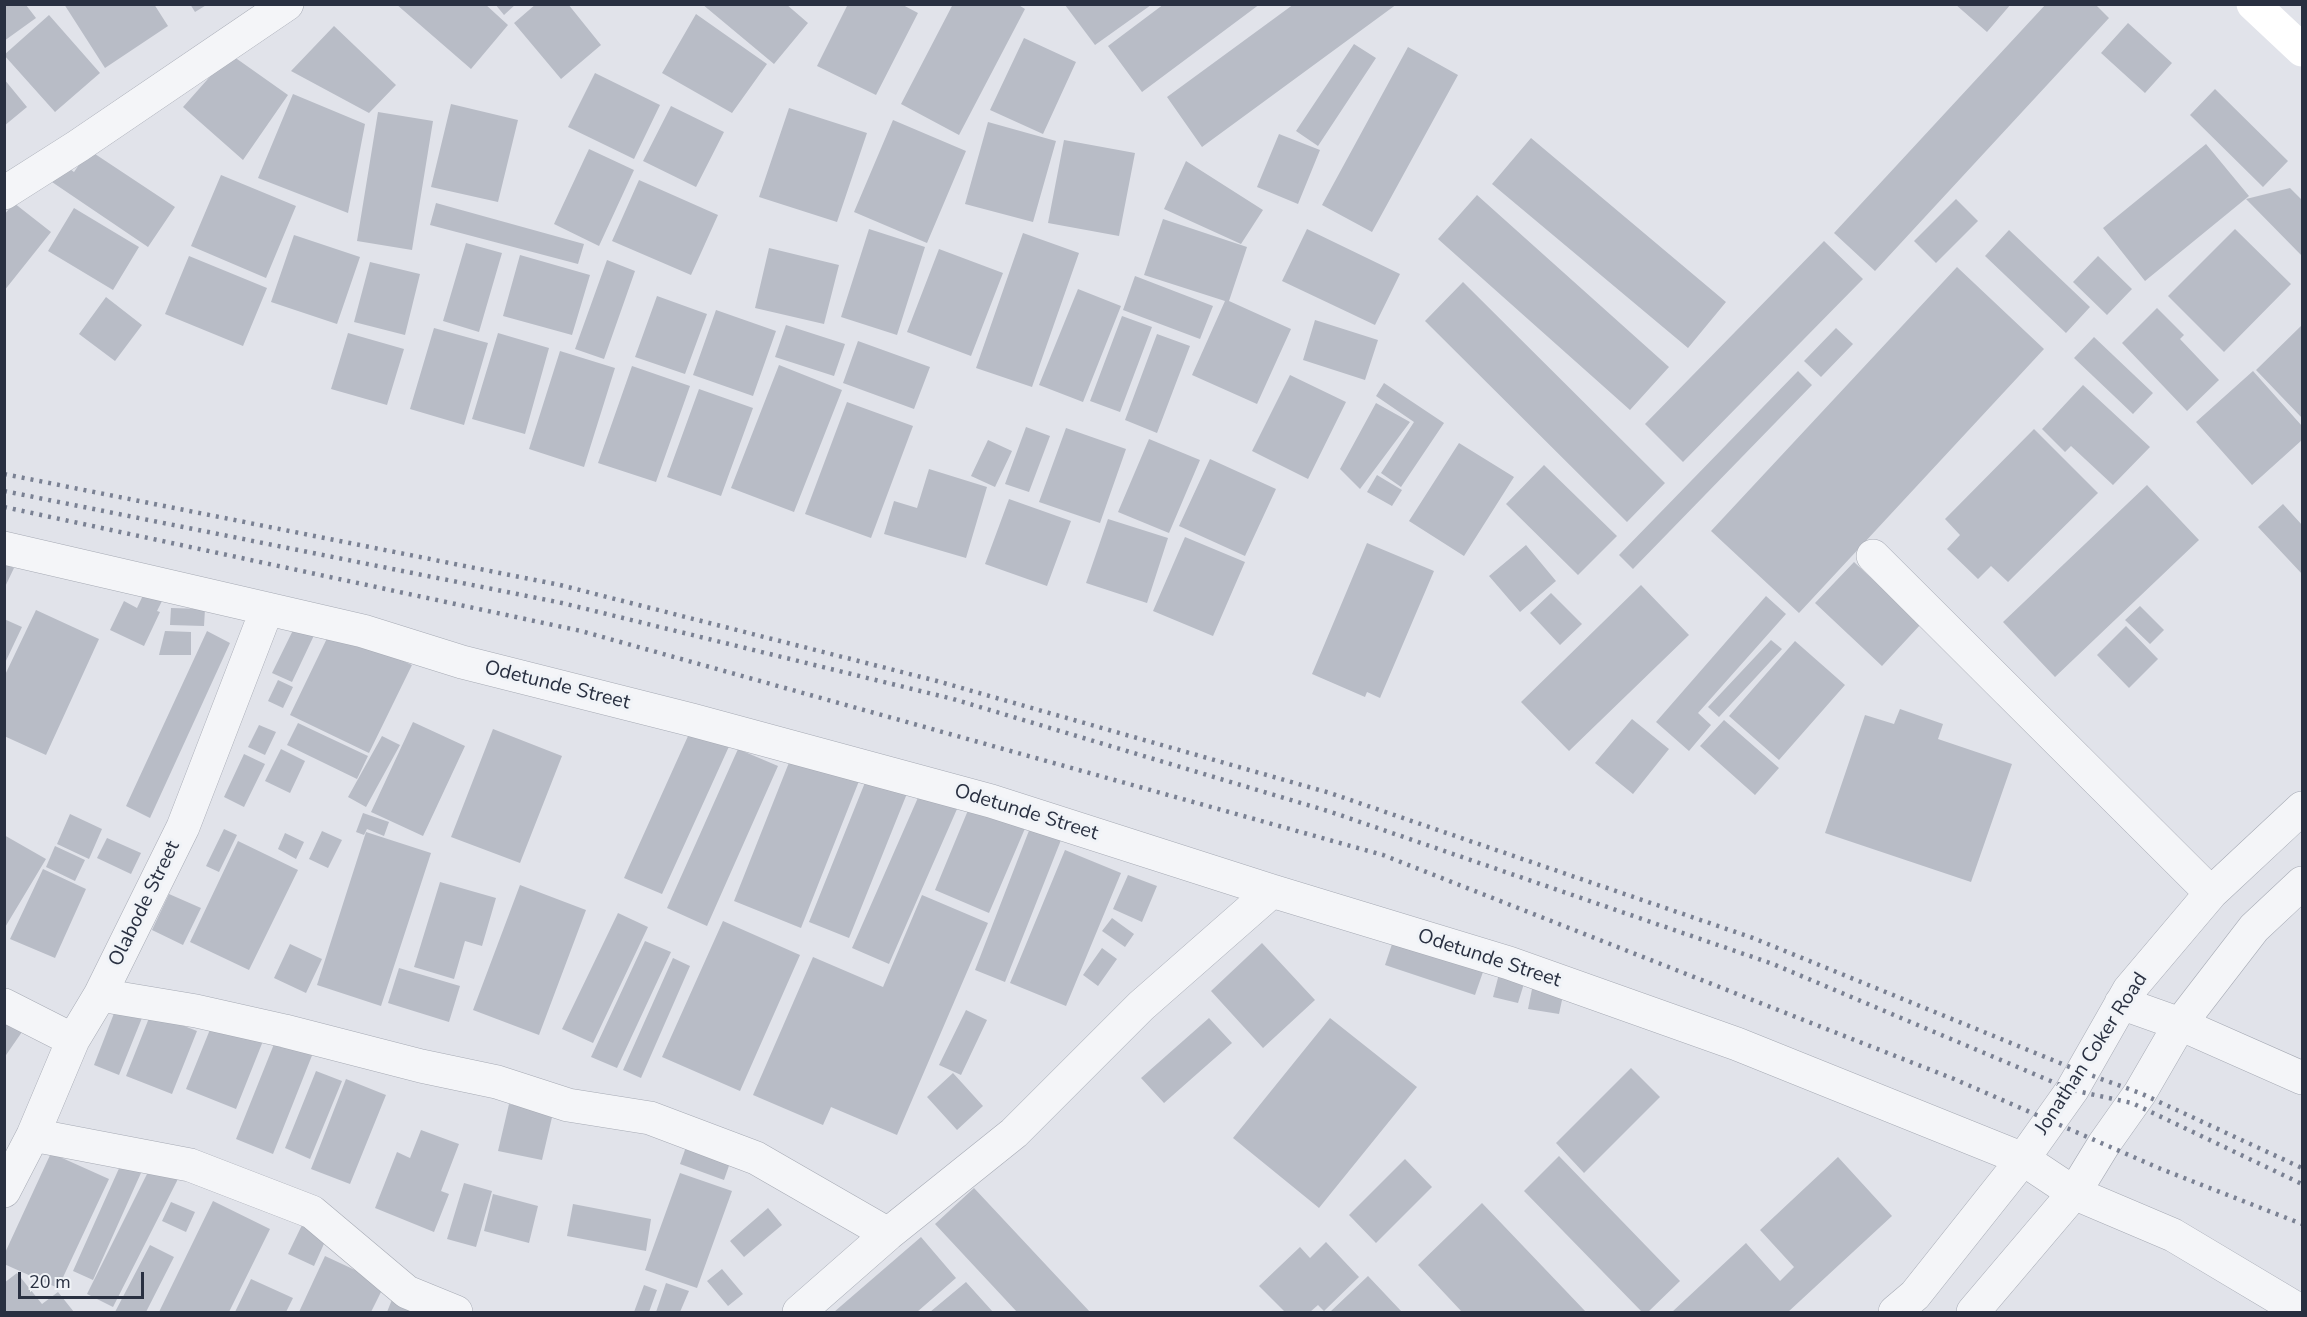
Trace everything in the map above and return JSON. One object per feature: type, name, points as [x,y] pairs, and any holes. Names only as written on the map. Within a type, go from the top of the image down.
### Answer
[{"type":"main road","points":[[2253,4],[2302,50]]},
{"type":"street","points":[[4,192],[78,146],[287,4]]},
{"type":"street","name":"Odetunde Street","points":[[4,548],[363,631],[462,662],[692,720],[992,801],[1272,891],[1509,963],[1726,1040],[2023,1159],[2074,1193],[2173,1235],[2302,1312]]},
{"type":"street","points":[[1873,556],[2211,893]]},
{"type":"street","name":"Olabode Street","points":[[4,1191],[33,1135],[73,1040],[100,995],[183,827],[267,609]]},
{"type":"street","name":"Jonathan Coker Road","points":[[1895,1312],[1915,1295],[2023,1159],[2072,1090],[2121,1003],[2211,893],[2302,808]]},
{"type":"street","points":[[1973,1312],[2074,1193],[2140,1092],[2180,1024],[2254,928],[2302,883]]},
{"type":"street","points":[[799,1312],[888,1234],[1014,1133],[1141,1006],[1272,891]]},
{"type":"street","points":[[100,995],[196,1011],[421,1066],[497,1082],[568,1105],[650,1118],[756,1158],[888,1234]]},
{"type":"street","points":[[2121,1003],[2180,1024],[2302,1078]]},
{"type":"street","points":[[4,1005],[73,1040]]},
{"type":"street","points":[[33,1135],[190,1165],[312,1212],[407,1292],[456,1312]]},
{"type":"building","points":[[64,4],[154,4],[168,26],[105,68]]},
{"type":"building","points":[[190,4],[208,4],[195,12]]},
{"type":"building","points":[[396,4],[485,4],[508,25],[471,69]]},
{"type":"building","points":[[495,4],[516,4],[504,15]]},
{"type":"building","points":[[536,4],[568,4],[601,45],[561,79],[514,23]]},
{"type":"building","points":[[702,4],[786,4],[808,23],[774,64]]},
{"type":"building","points":[[848,4],[901,4],[918,13],[876,95],[817,66]]},
{"type":"building","points":[[953,4],[1017,4],[1025,9],[959,135],[901,104]]},
{"type":"building","points":[[1164,4],[1260,4],[1142,92],[1108,46]]},
{"type":"building","points":[[1294,4],[1397,4],[1202,147],[1167,97]]},
{"type":"building","points":[[1955,4],[2011,4],[1987,32]]},
{"type":"building","points":[[2046,4],[2095,4],[2109,18],[1875,271],[1834,233]]},
{"type":"building","points":[[4,5],[26,5],[36,18],[4,41]]},
{"type":"building","points":[[1065,5],[1151,5],[1095,45]]},
{"type":"building","points":[[696,14],[767,64],[732,113],[662,73]]},
{"type":"building","points":[[49,15],[100,73],[55,112],[4,55]]},
{"type":"building","points":[[2128,23],[2172,63],[2145,93],[2101,53]]},
{"type":"building","points":[[334,26],[396,85],[369,113],[291,71]]},
{"type":"building","points":[[1024,38],[1076,62],[1043,134],[990,110]]},
{"type":"building","points":[[1354,44],[1376,58],[1318,146],[1296,131]]},
{"type":"building","points":[[1408,47],[1458,75],[1372,232],[1322,205]]},
{"type":"building","points":[[230,54],[288,95],[243,160],[183,107]]},
{"type":"building","points":[[595,73],[660,105],[634,159],[568,127]]},
{"type":"building","points":[[4,79],[27,107],[4,126]]},
{"type":"building","points":[[2215,89],[2288,161],[2263,187],[2190,115]]},
{"type":"building","points":[[293,94],[365,124],[348,213],[258,178]]},
{"type":"building","points":[[451,104],[518,120],[498,202],[431,187]]},
{"type":"building","points":[[671,106],[724,132],[696,187],[643,161]]},
{"type":"building","points":[[789,108],[867,133],[837,222],[759,197]]},
{"type":"building","points":[[378,112],[433,121],[412,250],[357,241]]},
{"type":"building","points":[[893,120],[966,151],[927,243],[854,212]]},
{"type":"building","points":[[988,122],[1056,141],[1033,222],[965,204]]},
{"type":"building","points":[[1279,134],[1320,150],[1298,204],[1257,187]]},
{"type":"building","points":[[1531,138],[1726,302],[1688,348],[1492,184]]},
{"type":"building","points":[[1064,140],[1135,153],[1119,236],[1048,223]]},
{"type":"building","points":[[2206,144],[2249,196],[2145,281],[2103,228]]},
{"type":"building","points":[[589,149],[634,170],[599,246],[554,224]]},
{"type":"building","points":[[89,150],[175,207],[148,247],[49,180],[60,162],[74,172]]},
{"type":"building","points":[[1186,161],[1263,210],[1241,244],[1164,209]]},
{"type":"building","points":[[221,175],[296,206],[266,278],[191,246]]},
{"type":"building","points":[[639,180],[718,215],[691,275],[612,241]]},
{"type":"building","points":[[2290,188],[2302,200],[2302,256],[2246,199]]},
{"type":"building","points":[[1477,195],[1669,367],[1630,410],[1438,239]]},
{"type":"building","points":[[1956,199],[1978,221],[1936,263],[1914,241]]},
{"type":"building","points":[[14,203],[51,232],[4,291],[4,215]]},
{"type":"building","points":[[436,203],[584,244],[578,264],[430,225]]},
{"type":"building","points":[[74,208],[139,247],[113,290],[48,251]]},
{"type":"building","points":[[1163,219],[1247,247],[1229,301],[1291,329],[1257,404],[1192,375],[1225,301],[1144,275]]},
{"type":"building","points":[[869,229],[925,247],[897,335],[841,317]]},
{"type":"building","points":[[1307,229],[1400,274],[1375,325],[1282,281]]},
{"type":"building","points":[[2235,229],[2291,284],[2224,352],[2168,296]]},
{"type":"building","points":[[2009,230],[2090,307],[2066,333],[1985,256]]},
{"type":"building","points":[[1023,233],[1079,253],[1032,387],[976,368]]},
{"type":"building","points":[[294,235],[360,257],[337,324],[271,302]]},
{"type":"building","points":[[1824,241],[1863,279],[1683,462],[1645,424]]},
{"type":"building","points":[[466,243],[502,253],[479,332],[443,321]]},
{"type":"building","points":[[769,248],[839,265],[824,324],[755,308]]},
{"type":"building","points":[[939,249],[1003,273],[971,356],[907,332]]},
{"type":"building","points":[[520,255],[590,275],[572,335],[503,316]]},
{"type":"building","points":[[189,256],[267,288],[243,346],[165,314]]},
{"type":"building","points":[[2098,256],[2132,289],[2107,315],[2073,282]]},
{"type":"building","points":[[607,260],[635,271],[604,359],[575,349]]},
{"type":"building","points":[[370,262],[420,274],[405,335],[354,322]]},
{"type":"building","points":[[1957,267],[2044,349],[1799,613],[1711,531]]},
{"type":"building","points":[[1135,276],[1213,306],[1200,339],[1123,310]]},
{"type":"building","points":[[1463,282],[1665,483],[1627,522],[1425,321]]},
{"type":"building","points":[[1078,289],[1121,306],[1083,402],[1039,385]]},
{"type":"building","points":[[657,296],[707,314],[685,374],[635,357]]},
{"type":"building","points":[[106,297],[142,325],[115,361],[79,334]]},
{"type":"building","points":[[2157,308],[2184,335],[2180,339],[2219,380],[2187,411],[2122,343]]},
{"type":"building","points":[[716,310],[776,331],[753,396],[693,375]]},
{"type":"building","points":[[1122,316],[1152,327],[1120,412],[1090,401]]},
{"type":"building","points":[[1315,320],[1378,340],[1365,380],[1303,360]]},
{"type":"building","points":[[786,325],[845,344],[834,376],[775,357]]},
{"type":"building","points":[[2302,325],[2302,418],[2256,370]]},
{"type":"building","points":[[434,328],[488,343],[464,425],[410,409]]},
{"type":"building","points":[[1836,328],[1853,344],[1821,377],[1804,361]]},
{"type":"building","points":[[348,333],[404,349],[387,405],[331,389]]},
{"type":"building","points":[[498,333],[549,348],[525,434],[472,419]]},
{"type":"building","points":[[1157,334],[1190,346],[1157,433],[1125,420]]},
{"type":"building","points":[[2094,337],[2153,393],[2133,414],[2074,358]]},
{"type":"building","points":[[858,341],[930,367],[914,409],[843,383]]},
{"type":"building","points":[[560,351],[615,368],[584,467],[529,449]]},
{"type":"building","points":[[779,365],[842,390],[794,512],[731,488]]},
{"type":"building","points":[[632,366],[690,386],[656,482],[598,463]]},
{"type":"building","points":[[1798,371],[1812,385],[1633,569],[1619,555]]},
{"type":"building","points":[[2253,371],[2302,426],[2302,440],[2252,485],[2196,422]]},
{"type":"building","points":[[1290,375],[1346,402],[1308,479],[1252,451]]},
{"type":"building","points":[[1384,383],[1444,423],[1401,487],[1381,473],[1414,422],[1376,396]]},
{"type":"building","points":[[2083,385],[2150,447],[2113,485],[2071,446],[2065,452],[2042,429]]},
{"type":"building","points":[[699,389],[753,408],[721,496],[667,477]]},
{"type":"building","points":[[847,402],[913,426],[871,538],[805,514]]},
{"type":"building","points":[[1376,403],[1410,422],[1360,489],[1340,469]]},
{"type":"building","points":[[1026,427],[1050,436],[1029,492],[1005,484]]},
{"type":"building","points":[[1066,428],[1126,449],[1100,523],[1039,502]]},
{"type":"building","points":[[2034,429],[2098,493],[2008,582],[1991,566],[1978,579],[1947,549],[1960,535],[1945,519]]},
{"type":"building","points":[[1149,439],[1200,460],[1169,533],[1118,512]]},
{"type":"building","points":[[988,440],[1012,451],[995,487],[971,476]]},
{"type":"building","points":[[1459,443],[1514,477],[1464,556],[1409,521]]},
{"type":"building","points":[[1210,459],[1276,489],[1245,556],[1179,526]]},
{"type":"building","points":[[1544,465],[1617,536],[1578,575],[1506,504]]},
{"type":"building","points":[[929,469],[987,487],[966,558],[884,534],[894,501],[917,508]]},
{"type":"building","points":[[1377,475],[1402,490],[1392,506],[1367,492]]},
{"type":"building","points":[[2147,485],[2199,540],[2055,677],[2003,622]]},
{"type":"building","points":[[1009,499],[1071,521],[1047,586],[985,564]]},
{"type":"building","points":[[2283,504],[2302,525],[2302,574],[2258,527]]},
{"type":"building","points":[[1108,519],[1168,538],[1147,603],[1086,583]]},
{"type":"building","points":[[1185,537],[1245,562],[1213,636],[1153,611]]},
{"type":"building","points":[[1367,543],[1434,571],[1380,698],[1367,692],[1365,697],[1312,674]]},
{"type":"building","points":[[1526,545],[1556,581],[1520,612],[1489,576]]},
{"type":"building","points":[[1854,562],[1921,624],[1882,666],[1815,603]]},
{"type":"building","points":[[4,563],[14,568],[4,589]]},
{"type":"building","points":[[1641,585],[1689,635],[1569,751],[1521,702]]},
{"type":"building","points":[[146,589],[164,597],[157,611],[160,612],[144,646],[110,630],[124,601],[137,608]]},
{"type":"building","points":[[1551,593],[1582,624],[1560,645],[1530,613]]},
{"type":"building","points":[[1766,596],[1786,614],[1698,713],[1711,725],[1689,751],[1656,722]]},
{"type":"building","points":[[2140,606],[2164,630],[2150,644],[2125,620]]},
{"type":"building","points":[[171,608],[205,609],[204,626],[170,625]]},
{"type":"building","points":[[36,610],[99,639],[46,755],[4,736],[4,677]]},
{"type":"building","points":[[4,619],[22,627],[4,665]]},
{"type":"building","points":[[298,620],[317,629],[292,682],[272,673]]},
{"type":"building","points":[[2126,626],[2158,659],[2129,688],[2097,655]]},
{"type":"building","points":[[332,628],[412,665],[369,753],[290,715]]},
{"type":"building","points":[[165,631],[191,632],[191,655],[159,655]]},
{"type":"building","points":[[207,631],[230,643],[150,818],[126,806]]},
{"type":"building","points":[[1771,640],[1782,649],[1719,717],[1708,707]]},
{"type":"building","points":[[1795,641],[1845,685],[1779,760],[1729,716]]},
{"type":"building","points":[[278,680],[293,687],[283,708],[268,701]]},
{"type":"building","points":[[1900,709],[1943,724],[1938,739],[2012,764],[1971,882],[1825,833],[1865,715],[1894,724]]},
{"type":"building","points":[[1632,719],[1669,749],[1633,794],[1595,763]]},
{"type":"building","points":[[1724,720],[1779,768],[1755,795],[1700,746]]},
{"type":"building","points":[[413,722],[465,746],[423,836],[371,812]]},
{"type":"building","points":[[298,723],[368,756],[357,779],[287,745]]},
{"type":"building","points":[[259,725],[276,732],[265,755],[248,747]]},
{"type":"building","points":[[693,725],[731,742],[662,894],[624,878]]},
{"type":"building","points":[[493,729],[562,756],[520,863],[451,837]]},
{"type":"building","points":[[382,736],[400,745],[366,807],[348,797]]},
{"type":"building","points":[[281,749],[305,761],[290,793],[265,781]]},
{"type":"building","points":[[738,749],[778,766],[707,926],[667,908]]},
{"type":"building","points":[[244,754],[265,764],[244,807],[224,797]]},
{"type":"building","points":[[792,755],[859,781],[801,928],[734,901]]},
{"type":"building","points":[[868,775],[908,791],[849,938],[809,922]]},
{"type":"building","points":[[920,793],[957,809],[889,964],[852,948]]},
{"type":"building","points":[[971,803],[1026,826],[989,913],[935,890]]},
{"type":"building","points":[[363,813],[389,822],[384,836],[367,829],[364,835],[356,832]]},
{"type":"building","points":[[70,814],[102,829],[89,859],[57,844]]},
{"type":"building","points":[[1030,828],[1061,840],[1005,982],[975,970]]},
{"type":"building","points":[[224,829],[237,835],[219,872],[206,866]]},
{"type":"building","points":[[322,831],[342,840],[328,868],[309,859]]},
{"type":"building","points":[[366,832],[431,853],[381,1006],[317,985]]},
{"type":"building","points":[[285,833],[304,842],[296,859],[278,849]]},
{"type":"building","points":[[4,835],[46,859],[4,929]]},
{"type":"building","points":[[107,838],[141,853],[131,874],[97,858]]},
{"type":"building","points":[[238,841],[298,870],[249,970],[190,942]]},
{"type":"building","points":[[55,846],[85,860],[75,881],[46,867]]},
{"type":"building","points":[[1065,850],[1121,873],[1066,1006],[1010,983]]},
{"type":"building","points":[[43,869],[86,889],[55,958],[10,939]]},
{"type":"building","points":[[1128,875],[1157,886],[1142,922],[1113,909]]},
{"type":"building","points":[[440,882],[496,898],[482,946],[465,941],[454,979],[414,967]]},
{"type":"building","points":[[520,885],[586,910],[539,1035],[473,1010]]},
{"type":"building","points":[[169,894],[201,908],[183,945],[152,930]]},
{"type":"building","points":[[922,895],[988,923],[897,1135],[831,1107],[823,1125],[753,1095],[813,957],[883,987]]},
{"type":"building","points":[[618,913],[648,927],[593,1043],[562,1029]]},
{"type":"building","points":[[1112,918],[1134,934],[1125,947],[1102,931]]},
{"type":"building","points":[[723,921],[800,955],[740,1091],[662,1057]]},
{"type":"building","points":[[1394,938],[1484,969],[1475,995],[1385,965]]},
{"type":"building","points":[[645,941],[671,952],[617,1068],[591,1057]]},
{"type":"building","points":[[1262,943],[1315,1000],[1263,1048],[1211,991]]},
{"type":"building","points":[[290,944],[322,959],[306,993],[274,978]]},
{"type":"building","points":[[1102,948],[1117,959],[1098,986],[1083,975]]},
{"type":"building","points":[[673,958],[690,966],[641,1078],[623,1070]]},
{"type":"building","points":[[399,968],[460,986],[449,1022],[388,1003]]},
{"type":"building","points":[[1500,970],[1526,977],[1518,1003],[1493,997]]},
{"type":"building","points":[[1534,979],[1565,986],[1559,1014],[1528,1009]]},
{"type":"building","points":[[118,1003],[144,1013],[119,1075],[94,1065]]},
{"type":"building","points":[[966,1010],[987,1020],[961,1075],[939,1065]]},
{"type":"building","points":[[151,1013],[197,1031],[172,1094],[126,1076]]},
{"type":"building","points":[[4,1015],[24,1029],[4,1058]]},
{"type":"building","points":[[1209,1018],[1232,1043],[1164,1103],[1141,1078]]},
{"type":"building","points":[[1330,1018],[1417,1087],[1319,1208],[1233,1138]]},
{"type":"building","points":[[213,1022],[263,1041],[236,1109],[186,1089]]},
{"type":"building","points":[[276,1039],[313,1053],[273,1154],[236,1139]]},
{"type":"building","points":[[1631,1068],[1660,1097],[1584,1173],[1556,1143]]},
{"type":"building","points":[[316,1071],[342,1081],[310,1159],[285,1148]]},
{"type":"building","points":[[953,1073],[983,1106],[957,1130],[927,1097]]},
{"type":"building","points":[[346,1079],[386,1095],[350,1184],[311,1169]]},
{"type":"building","points":[[509,1104],[553,1113],[542,1160],[498,1151]]},
{"type":"building","points":[[421,1130],[459,1144],[441,1191],[449,1194],[434,1232],[375,1208],[397,1152],[410,1158]]},
{"type":"building","points":[[687,1144],[731,1160],[724,1180],[680,1164]]},
{"type":"building","points":[[51,1153],[109,1179],[58,1288],[4,1264],[4,1255]]},
{"type":"building","points":[[125,1155],[145,1164],[93,1280],[73,1271]]},
{"type":"building","points":[[1559,1156],[1680,1281],[1648,1312],[1642,1312],[1524,1191]]},
{"type":"building","points":[[1838,1157],[1892,1216],[1788,1312],[1672,1312],[1746,1243],[1780,1281],[1794,1267],[1760,1230]]},
{"type":"building","points":[[1405,1159],[1432,1187],[1376,1243],[1349,1215]]},
{"type":"building","points":[[153,1162],[180,1175],[113,1307],[87,1294]]},
{"type":"building","points":[[680,1173],[732,1191],[697,1288],[645,1270]]},
{"type":"building","points":[[464,1183],[492,1191],[476,1247],[447,1239]]},
{"type":"building","points":[[974,1188],[1090,1312],[1017,1312],[935,1224]]},
{"type":"building","points":[[493,1194],[538,1206],[529,1243],[484,1231]]},
{"type":"building","points":[[213,1201],[270,1229],[229,1312],[159,1312]]},
{"type":"building","points":[[171,1202],[195,1212],[186,1232],[162,1221]]},
{"type":"building","points":[[1482,1203],[1586,1312],[1462,1312],[1418,1265]]},
{"type":"building","points":[[573,1204],[651,1219],[646,1251],[567,1236]]},
{"type":"building","points":[[768,1208],[782,1225],[744,1257],[730,1241]]},
{"type":"building","points":[[302,1225],[327,1237],[314,1266],[288,1254]]},
{"type":"building","points":[[921,1237],[956,1278],[917,1312],[834,1312]]},
{"type":"building","points":[[1326,1242],[1359,1277],[1324,1311],[1318,1305],[1310,1312],[1285,1312],[1259,1286],[1300,1247],[1310,1258]]},
{"type":"building","points":[[150,1245],[174,1257],[146,1312],[115,1312]]},
{"type":"building","points":[[325,1256],[385,1284],[371,1312],[299,1312]]},
{"type":"building","points":[[722,1269],[743,1294],[728,1306],[707,1281]]},
{"type":"building","points":[[17,1273],[42,1304],[58,1292],[74,1312],[4,1312],[4,1283]]},
{"type":"building","points":[[1368,1276],[1402,1312],[1330,1312]]},
{"type":"building","points":[[251,1279],[293,1298],[286,1312],[235,1312]]},
{"type":"building","points":[[966,1282],[993,1312],[930,1312]]},
{"type":"building","points":[[666,1283],[689,1291],[680,1312],[656,1312]]},
{"type":"building","points":[[644,1285],[657,1290],[649,1312],[634,1312]]},
{"type":"building","points":[[395,1292],[445,1312],[387,1312]]},
{"type":"railway","points":[[4,474],[560,585],[937,681],[1330,793],[1753,938],[2082,1072],[2140,1093],[2302,1168]]},
{"type":"railway","points":[[4,491],[562,603],[953,699],[1331,812],[1773,964],[2072,1090],[2132,1103],[2302,1184]]},
{"type":"railway","points":[[4,507],[581,631],[1383,855],[1954,1079],[2161,1169],[2302,1224]]}]
